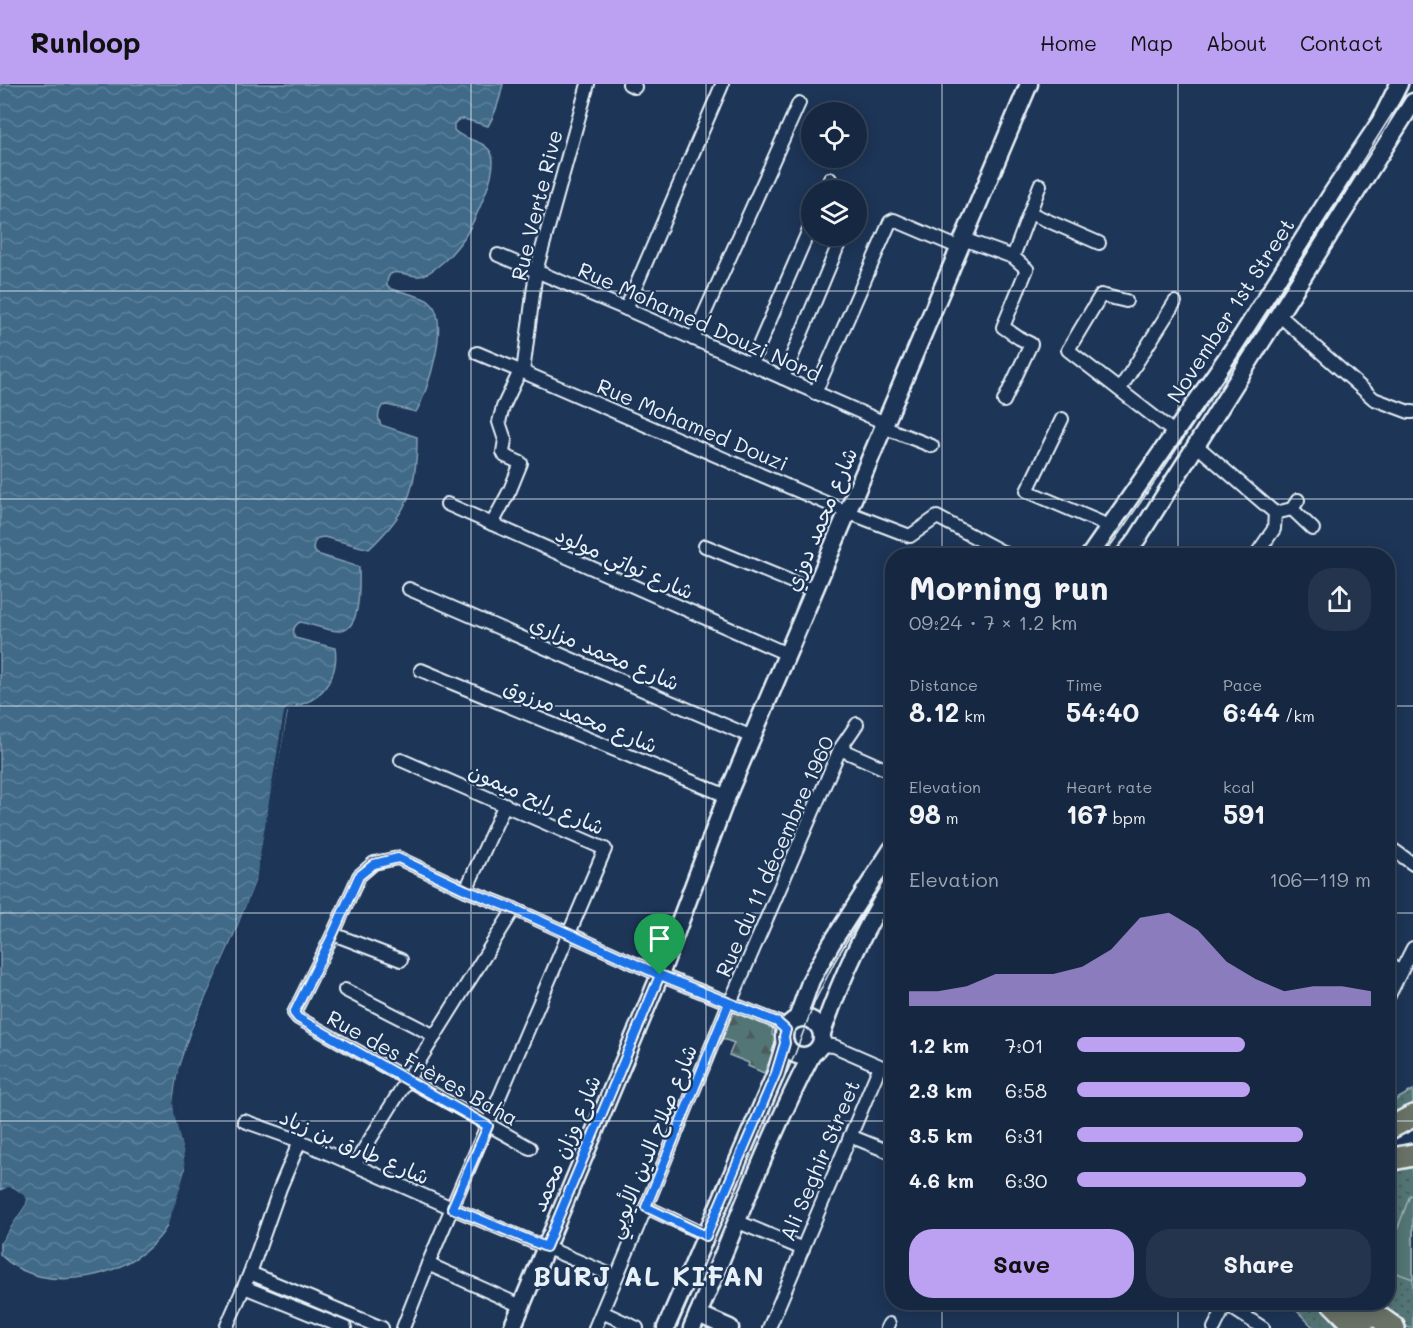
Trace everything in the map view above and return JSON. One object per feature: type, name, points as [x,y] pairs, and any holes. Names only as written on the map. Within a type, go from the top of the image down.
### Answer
[{"type":"highway","points":[[1395,1125],[1413,1116]]},
{"type":"highway","points":[[1395,1159],[1413,1155]]},
{"type":"highway","points":[[1340,1310],[1362,1328]]},
{"type":"highway","points":[[1369,1310],[1394,1328]]},
{"type":"main road","name":"شارع محمد دوزي","points":[[660,975],[727,796],[1029,84]]},
{"type":"main road","name":"November 1st Street","points":[[1095,548],[1242,336],[1380,122],[1399,84]]},
{"type":"main road","name":"November 1st Street","points":[[1130,548],[1413,102]]},
{"type":"main road","points":[[666,1328],[776,1073],[789,1031],[811,980],[831,944],[885,860]]},
{"type":"main road","points":[[730,1328],[695,1321],[795,1086],[818,1044],[848,965],[885,897]]},
{"type":"main road","name":"شارع وزان محمد","points":[[512,1328],[660,975]]},
{"type":"main road","points":[[805,1017],[812,1019],[817,1023],[818,1044],[807,1056],[798,1055],[790,1050],[789,1031],[805,1017]]},
{"type":"street","name":"Rue Verte Rive","points":[[492,524],[521,463],[505,456],[502,452],[505,440],[499,422],[503,407],[521,372],[536,271],[588,84]]},
{"type":"street","points":[[626,309],[722,85]]},
{"type":"street","points":[[693,339],[799,103]]},
{"type":"street","points":[[1014,257],[1040,185]]},
{"type":"street","points":[[1030,213],[1099,243]]},
{"type":"street","points":[[815,393],[890,222],[894,220],[961,243],[1014,257],[1027,269],[1003,327],[1031,344],[1004,401]]},
{"type":"street","points":[[751,364],[802,246]]},
{"type":"street","points":[[783,378],[838,246]]},
{"type":"street","name":"Rue Mohamed Douzi Nord","points":[[498,255],[783,378],[932,446]]},
{"type":"street","points":[[1126,301],[1101,294],[1068,350],[1175,433]]},
{"type":"street","points":[[1120,389],[1175,302]]},
{"type":"street","points":[[1279,315],[1374,399],[1413,412]]},
{"type":"street","name":"Rue Mohamed Douzi","points":[[477,353],[910,537],[937,518],[995,548]]},
{"type":"street","points":[[1062,420],[1028,491],[1109,526]]},
{"type":"street","points":[[1196,445],[1275,513]]},
{"type":"street","name":"شارع تواتي مولود","points":[[447,504],[787,654]]},
{"type":"street","points":[[1275,513],[1295,504],[1313,529]]},
{"type":"street","points":[[1261,548],[1274,529],[1275,513]]},
{"type":"street","points":[[705,546],[814,591]]},
{"type":"street","name":"شارع محمد مزاري","points":[[409,589],[752,737]]},
{"type":"street","name":"شارع محمد مرزوق","points":[[421,670],[727,796]]},
{"type":"street","name":"Rue du 11 décembre 1960","points":[[730,1003],[840,749],[856,725]]},
{"type":"street","points":[[840,749],[885,769]]},
{"type":"street","name":"شارع رابح ميمون","points":[[401,760],[605,849],[569,935]]},
{"type":"street","points":[[466,890],[505,804]]},
{"type":"street","points":[[1395,851],[1413,864]]},
{"type":"street","points":[[400,960],[333,934],[359,876],[374,864],[398,858],[660,975],[777,1022],[789,1031]]},
{"type":"street","points":[[354,1165],[514,909]]},
{"type":"street","name":"Rue des Frères Baha","points":[[333,934],[294,1013],[298,1018],[530,1148]]},
{"type":"street","points":[[403,1328],[428,1264],[569,935]]},
{"type":"street","points":[[1395,982],[1413,948]]},
{"type":"street","points":[[1395,969],[1400,972]]},
{"type":"street","points":[[345,990],[435,1036]]},
{"type":"street","name":"شارع صلاح الدين الأيوبي","points":[[595,1328],[730,1003]]},
{"type":"street","name":"Ali Seghir Street","points":[[818,1044],[834,1046],[885,1065]]},
{"type":"street","name":"Ali Seghir Street","points":[[769,1328],[850,1136],[885,1067]]},
{"type":"street","name":"شارع طارق بن زياد","points":[[244,1121],[300,1141],[452,1208],[616,1276]]},
{"type":"street","points":[[850,1136],[885,1150]]},
{"type":"street","points":[[226,1328],[250,1273],[280,1188],[300,1141]]},
{"type":"street","points":[[646,1207],[706,1236]]},
{"type":"street","points":[[736,1221],[803,1249]]},
{"type":"street","points":[[428,1264],[521,1306]]},
{"type":"street","points":[[250,1273],[382,1328]]},
{"type":"street","points":[[244,1287],[345,1328]]},
{"type":"street","points":[[1214,1328],[1223,1310]]},
{"type":"street","points":[[1235,1310],[1263,1328]]},
{"type":"street","points":[[602,1312],[637,1328]]},
{"type":"green space","points":[[733,1011],[773,1028],[772,1035],[780,1039],[764,1073],[748,1066],[749,1063],[729,1055],[734,1043],[721,1038]]},
{"type":"green space","points":[[1413,1090],[1413,1106],[1395,1117],[1395,1100]]},
{"type":"green space","points":[[1413,1164],[1413,1328],[1409,1328],[1379,1310],[1395,1310],[1395,1167]]},
{"type":"green space","points":[[1410,1195],[1413,1196],[1413,1279],[1395,1273],[1395,1236]]},
{"type":"green space","points":[[1296,1310],[1324,1310],[1339,1328],[1314,1328]]},
{"type":"water","points":[[0,84],[503,84],[488,126],[464,119],[454,124],[454,130],[458,134],[480,143],[489,150],[493,163],[484,197],[464,238],[446,259],[429,273],[414,276],[394,273],[388,278],[387,285],[391,289],[418,296],[431,303],[436,313],[438,326],[438,341],[431,374],[416,412],[387,405],[382,406],[378,415],[381,425],[417,437],[417,456],[412,486],[408,499],[393,523],[369,549],[324,537],[318,538],[314,543],[313,549],[317,554],[359,567],[356,614],[348,628],[341,631],[300,622],[294,629],[295,638],[335,648],[335,666],[324,690],[310,701],[288,708],[257,874],[236,931],[194,1024],[181,1060],[174,1105],[185,1167],[173,1213],[154,1244],[135,1258],[113,1269],[89,1276],[64,1279],[40,1276],[18,1268],[0,1254],[0,1243],[27,1199],[14,1188],[0,1191]]},
{"type":"pier","points":[[295,706],[299,708],[289,710],[287,713],[259,880],[236,939],[194,1032],[181,1070],[176,1103],[188,1170],[170,1228],[167,1226],[185,1170],[173,1103],[178,1070],[191,1031],[233,938],[256,879],[284,712]]},
{"type":"pier","points":[[8,1187],[14,1188],[27,1199],[0,1243],[0,1238],[23,1203],[22,1198],[13,1191],[8,1190],[0,1194],[0,1191]]},
{"type":"tram line","points":[[1109,548],[1256,328],[1403,97],[1409,84]]},
{"type":"tram line","points":[[675,1328],[795,1054],[815,1001],[835,961],[885,877]]},
{"type":"district","name":"BURJ AL KIFAN","points":[[649,1275]]},
{"type":"route","points":[[660,975],[398,858],[374,864],[359,876],[294,1013],[298,1018],[488,1126],[452,1208],[546,1247],[660,975],[729,1003],[646,1207],[706,1236],[776,1073],[785,1043],[786,1030],[777,1022],[660,975]]}]
